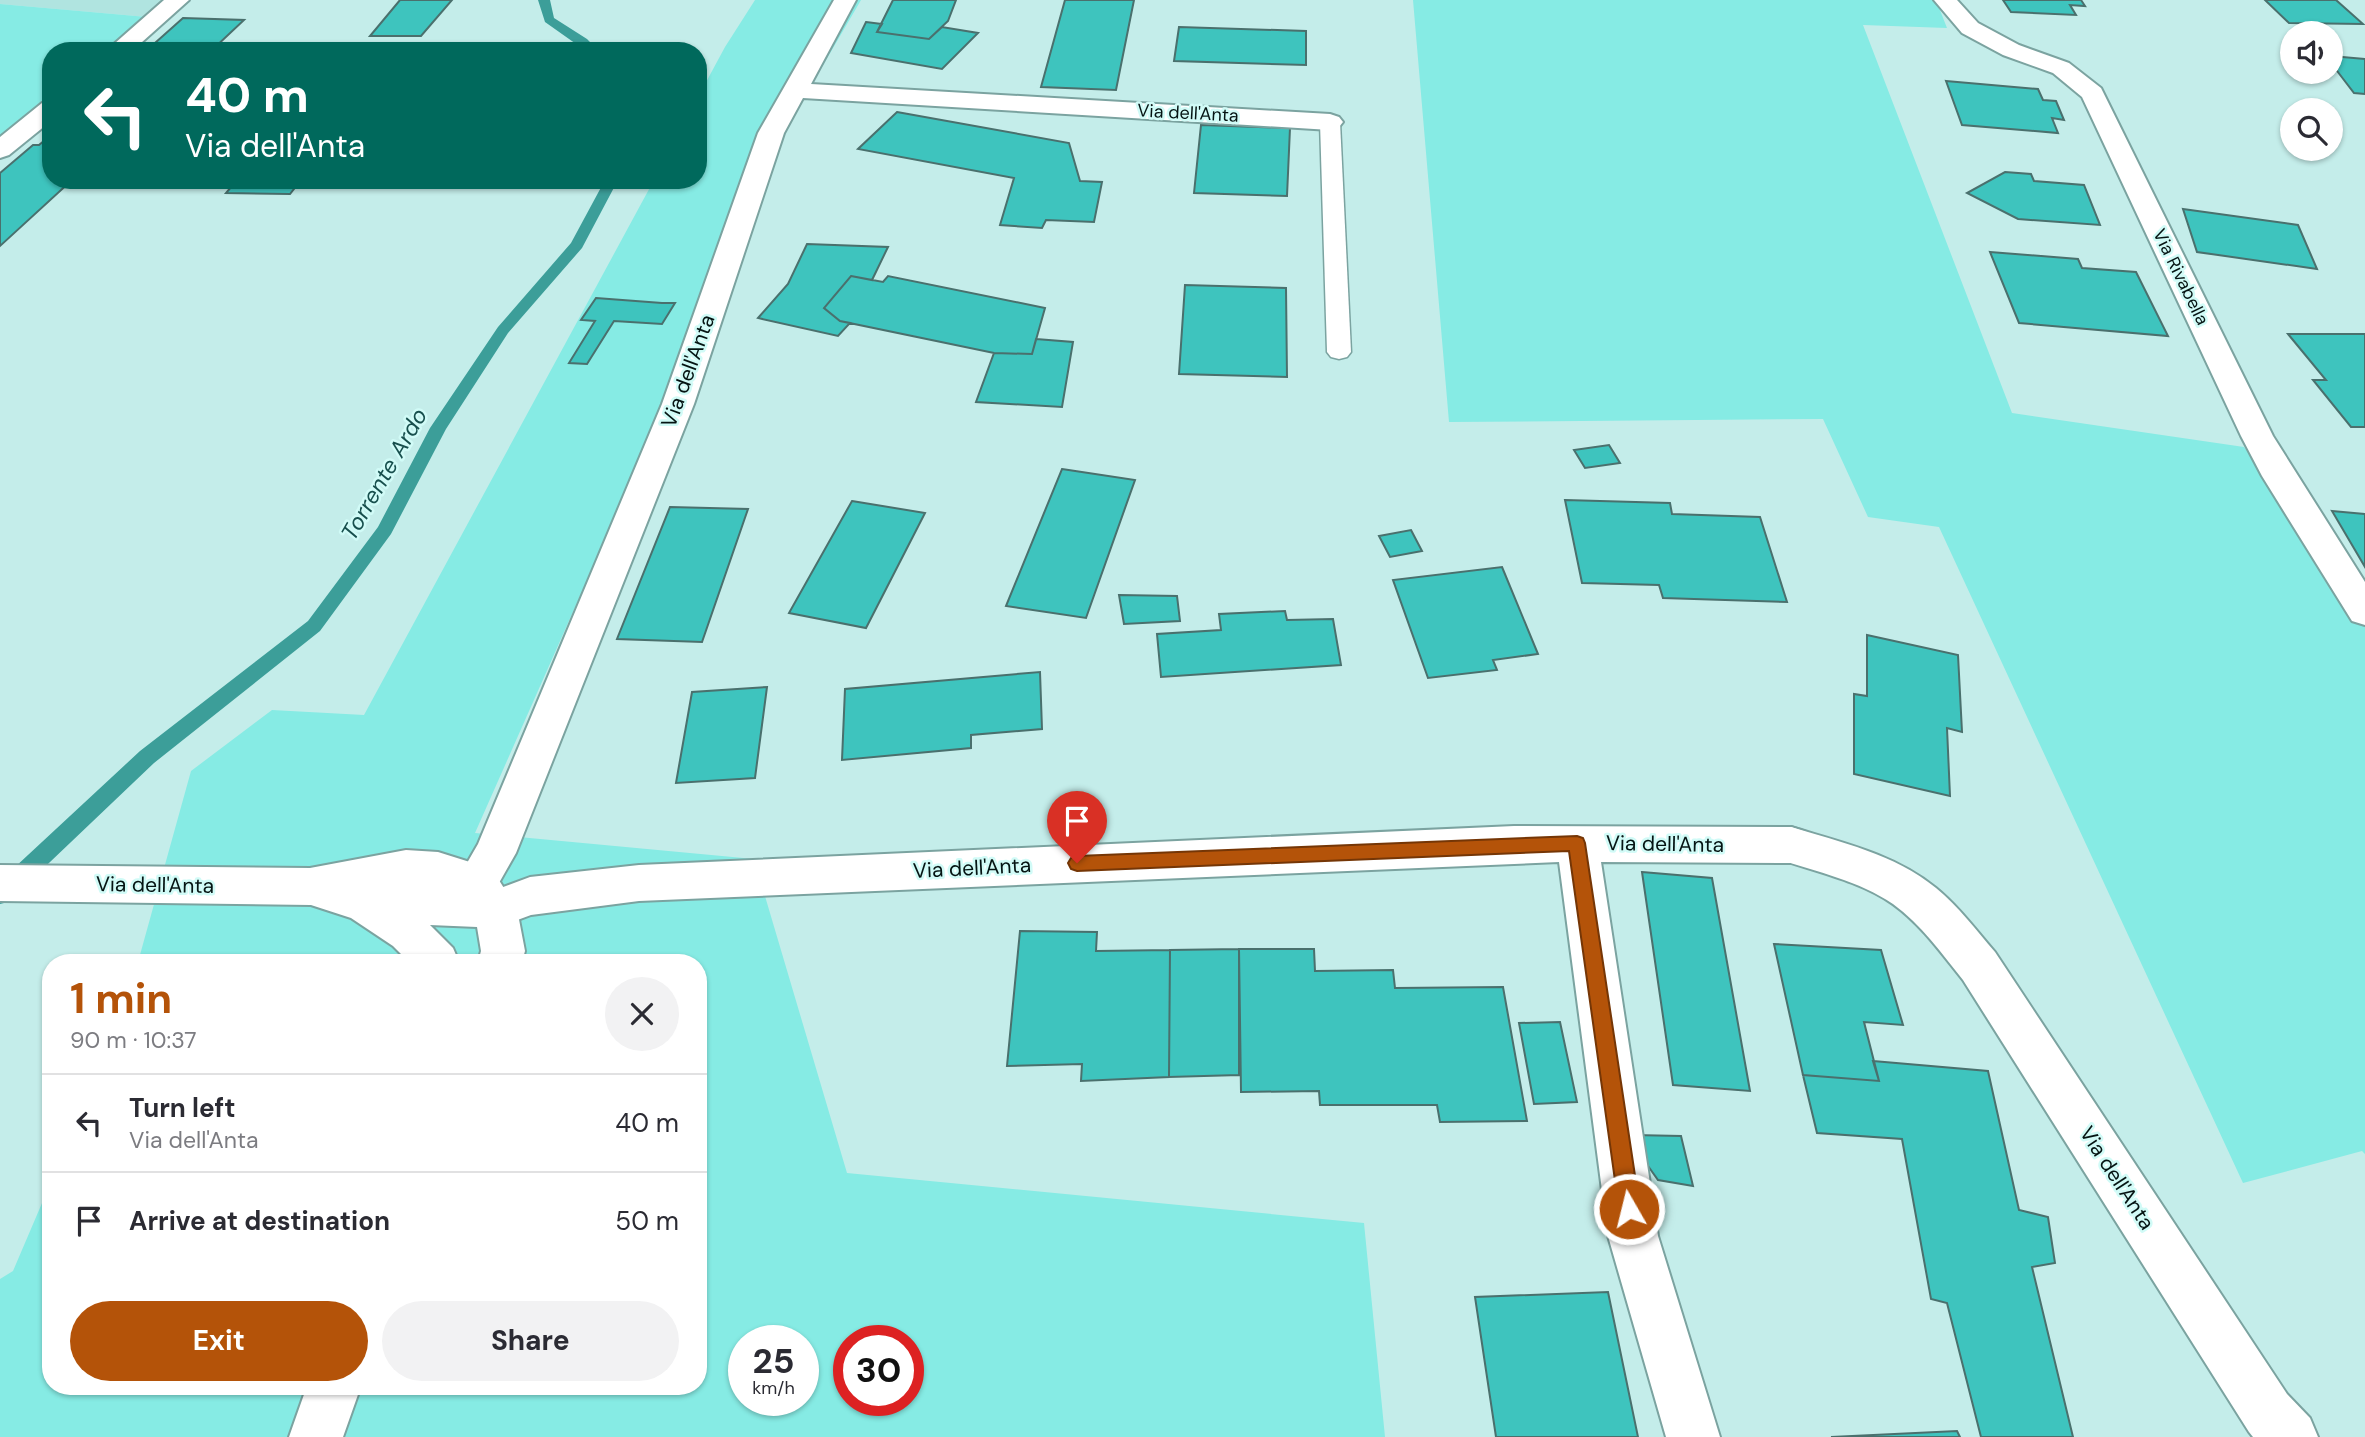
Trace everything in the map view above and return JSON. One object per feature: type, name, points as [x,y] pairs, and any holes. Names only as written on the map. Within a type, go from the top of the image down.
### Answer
[{"type":"street","points":[[129,42],[178,0]]},
{"type":"street","name":"Via dell'Anta","points":[[845,0],[771,133],[678,404],[495,853],[486,896],[530,896],[639,883],[1577,843],[1791,845],[1853,865],[1899,886],[1942,922],[1979,966],[2224,1340],[2268,1413],[2291,1437]]},
{"type":"street","name":"Via Rivabella","points":[[1945,0],[1969,28],[2011,50],[2061,68],[2092,93],[2257,436],[2279,476],[2365,611]]},
{"type":"street","name":"Via dell'Anta","points":[[795,90],[1330,122]]},
{"type":"street","points":[[0,150],[42,115]]},
{"type":"street","points":[[1577,843],[1633,1236],[1693,1437]]},
{"type":"street","points":[[310,887],[407,868],[438,870],[486,896],[502,954]]},
{"type":"street","name":"Via dell'Anta","points":[[0,883],[310,887]]},
{"type":"street","points":[[310,887],[364,903],[445,909],[486,896]]},
{"type":"street","points":[[364,903],[408,932],[430,954]]},
{"type":"street","points":[[316,1437],[331,1395]]},
{"type":"lane","points":[[1330,122],[1339,352]]},
{"type":"shaded area","points":[[0,0],[168,0],[147,17],[0,4]]},
{"type":"shaded area","points":[[755,0],[861,0],[790,122],[475,833],[754,859],[847,1173],[1364,1223],[1385,1437],[0,1437],[0,1279],[13,1271],[42,1203],[42,1395],[707,1395],[707,954],[140,954],[191,771],[272,710],[364,715],[649,189],[707,189],[707,80]]},
{"type":"shaded area","points":[[1413,0],[1936,0],[1947,28],[1863,25],[2012,413],[2244,447],[2365,595],[2365,1154],[2362,1151],[2243,1183],[1939,527],[1868,517],[1823,419],[1449,422]]},
{"type":"shaded area","points":[[0,4],[147,17],[118,42],[42,42],[42,107],[0,143]]},
{"type":"building","points":[[400,0],[452,0],[421,36],[370,36]]},
{"type":"building","points":[[893,0],[956,0],[948,21],[929,39],[877,32]]},
{"type":"building","points":[[1065,0],[1134,0],[1116,90],[1041,87]]},
{"type":"building","points":[[2003,0],[2081,0],[2085,6],[2070,5],[2076,15],[2011,12]]},
{"type":"building","points":[[2265,0],[2336,0],[2363,24],[2343,24],[2343,21],[2287,21]]},
{"type":"building","points":[[183,18],[244,20],[221,42],[156,42]]},
{"type":"building","points":[[866,22],[882,24],[877,32],[929,39],[942,27],[978,33],[942,69],[851,53]]},
{"type":"building","points":[[1179,27],[1306,31],[1306,65],[1174,61]]},
{"type":"building","points":[[2343,57],[2365,59],[2365,94],[2354,93],[2343,79]]},
{"type":"building","points":[[1946,81],[2038,89],[2043,100],[2056,101],[2064,120],[2052,118],[2058,133],[1962,125]]},
{"type":"building","points":[[897,112],[1069,143],[1080,181],[1102,182],[1094,222],[1046,220],[1042,228],[1000,225],[1014,178],[858,149]]},
{"type":"building","points":[[1201,125],[1290,128],[1287,196],[1194,193]]},
{"type":"building","points":[[42,142],[42,189],[62,189],[0,246],[0,173],[33,145]]},
{"type":"building","points":[[2005,172],[2031,174],[2034,181],[2084,185],[2100,225],[2018,219],[1967,193]]},
{"type":"building","points":[[229,189],[294,189],[290,194],[226,193]]},
{"type":"building","points":[[2183,209],[2298,225],[2317,269],[2197,252]]},
{"type":"building","points":[[807,244],[888,247],[872,280],[851,276],[824,308],[840,321],[850,323],[838,336],[758,318],[788,284]]},
{"type":"building","points":[[1990,252],[2078,259],[2082,268],[2136,272],[2168,336],[2019,323]]},
{"type":"building","points":[[851,276],[883,282],[888,276],[1045,308],[1032,354],[994,353],[840,321],[824,308]]},
{"type":"building","points":[[1185,285],[1286,288],[1287,377],[1179,374]]},
{"type":"building","points":[[596,298],[675,303],[662,324],[614,321],[587,364],[569,363],[595,321],[581,320]]},
{"type":"building","points":[[2288,334],[2365,334],[2365,427],[2351,427],[2313,380],[2326,380]]},
{"type":"building","points":[[1036,339],[1073,342],[1062,407],[976,402],[994,353],[1032,354]]},
{"type":"building","points":[[1609,445],[1620,463],[1585,468],[1574,450]]},
{"type":"building","points":[[1062,469],[1135,480],[1086,618],[1006,606]]},
{"type":"building","points":[[1565,500],[1670,503],[1672,514],[1760,517],[1787,602],[1663,598],[1659,585],[1582,583]]},
{"type":"building","points":[[852,501],[925,513],[866,628],[789,613]]},
{"type":"building","points":[[670,507],[748,509],[702,642],[617,639]]},
{"type":"building","points":[[2332,511],[2365,514],[2365,567]]},
{"type":"building","points":[[1411,530],[1422,551],[1390,557],[1379,536]]},
{"type":"building","points":[[1502,567],[1538,654],[1493,660],[1497,670],[1428,678],[1393,580]]},
{"type":"building","points":[[1119,595],[1177,596],[1180,621],[1124,624]]},
{"type":"building","points":[[1285,611],[1287,620],[1333,619],[1341,665],[1161,677],[1157,634],[1221,630],[1219,614]]},
{"type":"building","points":[[1867,635],[1958,655],[1962,732],[1947,728],[1950,796],[1854,774],[1854,694],[1867,696]]},
{"type":"building","points":[[1040,672],[1042,729],[971,735],[971,748],[842,760],[845,689]]},
{"type":"building","points":[[767,687],[755,778],[676,783],[692,692]]},
{"type":"building","points":[[1642,872],[1712,878],[1750,1091],[1673,1085]]},
{"type":"building","points":[[1020,931],[1097,932],[1096,951],[1170,950],[1169,1077],[1081,1081],[1082,1064],[1007,1066]]},
{"type":"building","points":[[1774,944],[1881,950],[1903,1025],[1864,1022],[1879,1081],[1803,1075]]},
{"type":"building","points":[[1239,949],[1314,949],[1315,971],[1393,970],[1395,988],[1503,987],[1527,1121],[1440,1122],[1437,1105],[1320,1105],[1319,1091],[1241,1092]]},
{"type":"building","points":[[1239,949],[1239,1075],[1169,1077],[1170,950]]},
{"type":"building","points":[[1560,1022],[1577,1102],[1534,1104],[1519,1023]]},
{"type":"building","points":[[1873,1061],[1988,1071],[2019,1210],[2048,1217],[2055,1263],[2032,1267],[2073,1437],[1981,1437],[1947,1303],[1931,1299],[1902,1139],[1817,1133],[1803,1075],[1879,1081]]},
{"type":"building","points":[[1633,1135],[1681,1136],[1693,1186],[1658,1180],[1641,1156]]},
{"type":"building","points":[[1608,1292],[1638,1437],[1496,1437],[1475,1297]]},
{"type":"building","points":[[1957,1431],[1960,1437],[1831,1437]]},
{"type":"waterway","name":"Torrente Ardo","points":[[544,0],[549,20],[584,42]]},
{"type":"waterway","name":"Torrente Ardo","points":[[0,895],[147,757],[314,626],[385,530],[438,428],[503,330],[577,245],[607,189]]},
{"type":"route","points":[[1077,863],[1577,843],[1629,1209]]}]
